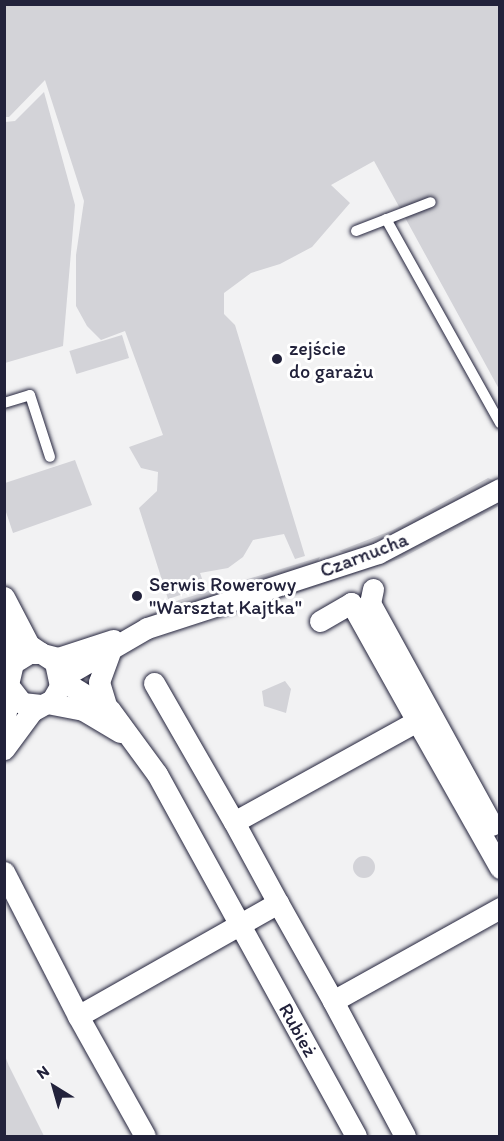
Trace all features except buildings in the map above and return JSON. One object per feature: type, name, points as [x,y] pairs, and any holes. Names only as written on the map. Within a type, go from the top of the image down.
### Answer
[{"type":"street","name":"Czarnucha","points":[[61,679],[115,645],[161,623],[378,553],[500,489]]},
{"type":"street","points":[[373,589],[370,603],[500,839]]},
{"type":"street","points":[[4,597],[29,645],[44,654],[58,667],[61,679],[55,696],[30,713],[4,749]]},
{"type":"street","points":[[320,621],[351,603],[500,868]]},
{"type":"street","points":[[4,619],[13,663]]},
{"type":"street","name":"Czarnucha","points":[[44,654],[58,658],[108,641],[115,645]]},
{"type":"street","points":[[106,705],[99,682],[115,645]]},
{"type":"street","points":[[4,723],[10,690],[8,676],[13,663],[23,655],[44,654]]},
{"type":"street","name":"Rubież","points":[[61,679],[106,705],[135,740],[240,924],[356,1137]]},
{"type":"street","points":[[154,682],[333,1001],[405,1137]]},
{"type":"street","points":[[10,690],[22,703],[57,702],[83,710],[135,740]]},
{"type":"street","points":[[234,822],[417,720]]},
{"type":"street","points":[[4,872],[78,1016],[145,1137]]},
{"type":"street","points":[[78,1016],[278,903]]},
{"type":"street","points":[[333,1001],[500,908]]},
{"type":"lane","points":[[356,231],[430,202]]},
{"type":"lane","points":[[386,219],[500,423]]},
{"type":"lane","points":[[4,403],[30,395],[50,457]]},
{"type":"shaded area","points":[[5,5],[499,5],[499,389],[374,161],[331,185],[350,203],[312,247],[280,264],[251,273],[224,293],[224,314],[235,325],[305,556],[295,559],[284,534],[253,540],[243,557],[228,568],[200,573],[205,587],[168,599],[139,508],[157,491],[158,472],[141,468],[129,447],[163,435],[125,331],[101,340],[87,326],[76,306],[76,255],[84,201],[45,80],[9,117],[5,117]]},
{"type":"shaded area","points":[[44,92],[75,205],[63,346],[5,363],[5,122],[15,121]]},
{"type":"shaded area","points":[[122,335],[129,358],[76,374],[69,351]]},
{"type":"shaded area","points":[[75,460],[92,505],[13,533],[5,509],[5,483]]},
{"type":"shaded area","points":[[488,478],[495,481],[382,542],[346,553],[339,551],[393,530]]},
{"type":"shaded area","points":[[499,498],[499,506],[402,558],[226,617],[224,610]]},
{"type":"shaded area","points":[[320,557],[316,564],[129,626],[179,600]]},
{"type":"shaded area","points":[[285,681],[291,689],[286,713],[264,706],[262,691]]},
{"type":"shaded area","points":[[364,856],[372,859],[375,867],[372,875],[364,878],[356,875],[353,867],[356,859]]},
{"type":"shaded area","points":[[5,1056],[9,1066],[44,1136],[5,1136]]},
{"type":"place","name":"zejście do garażu","points":[[277,359]]},
{"type":"place","name":"Serwis Rowerowy \"Warsztat Kajtka\"","points":[[137,596]]}]
